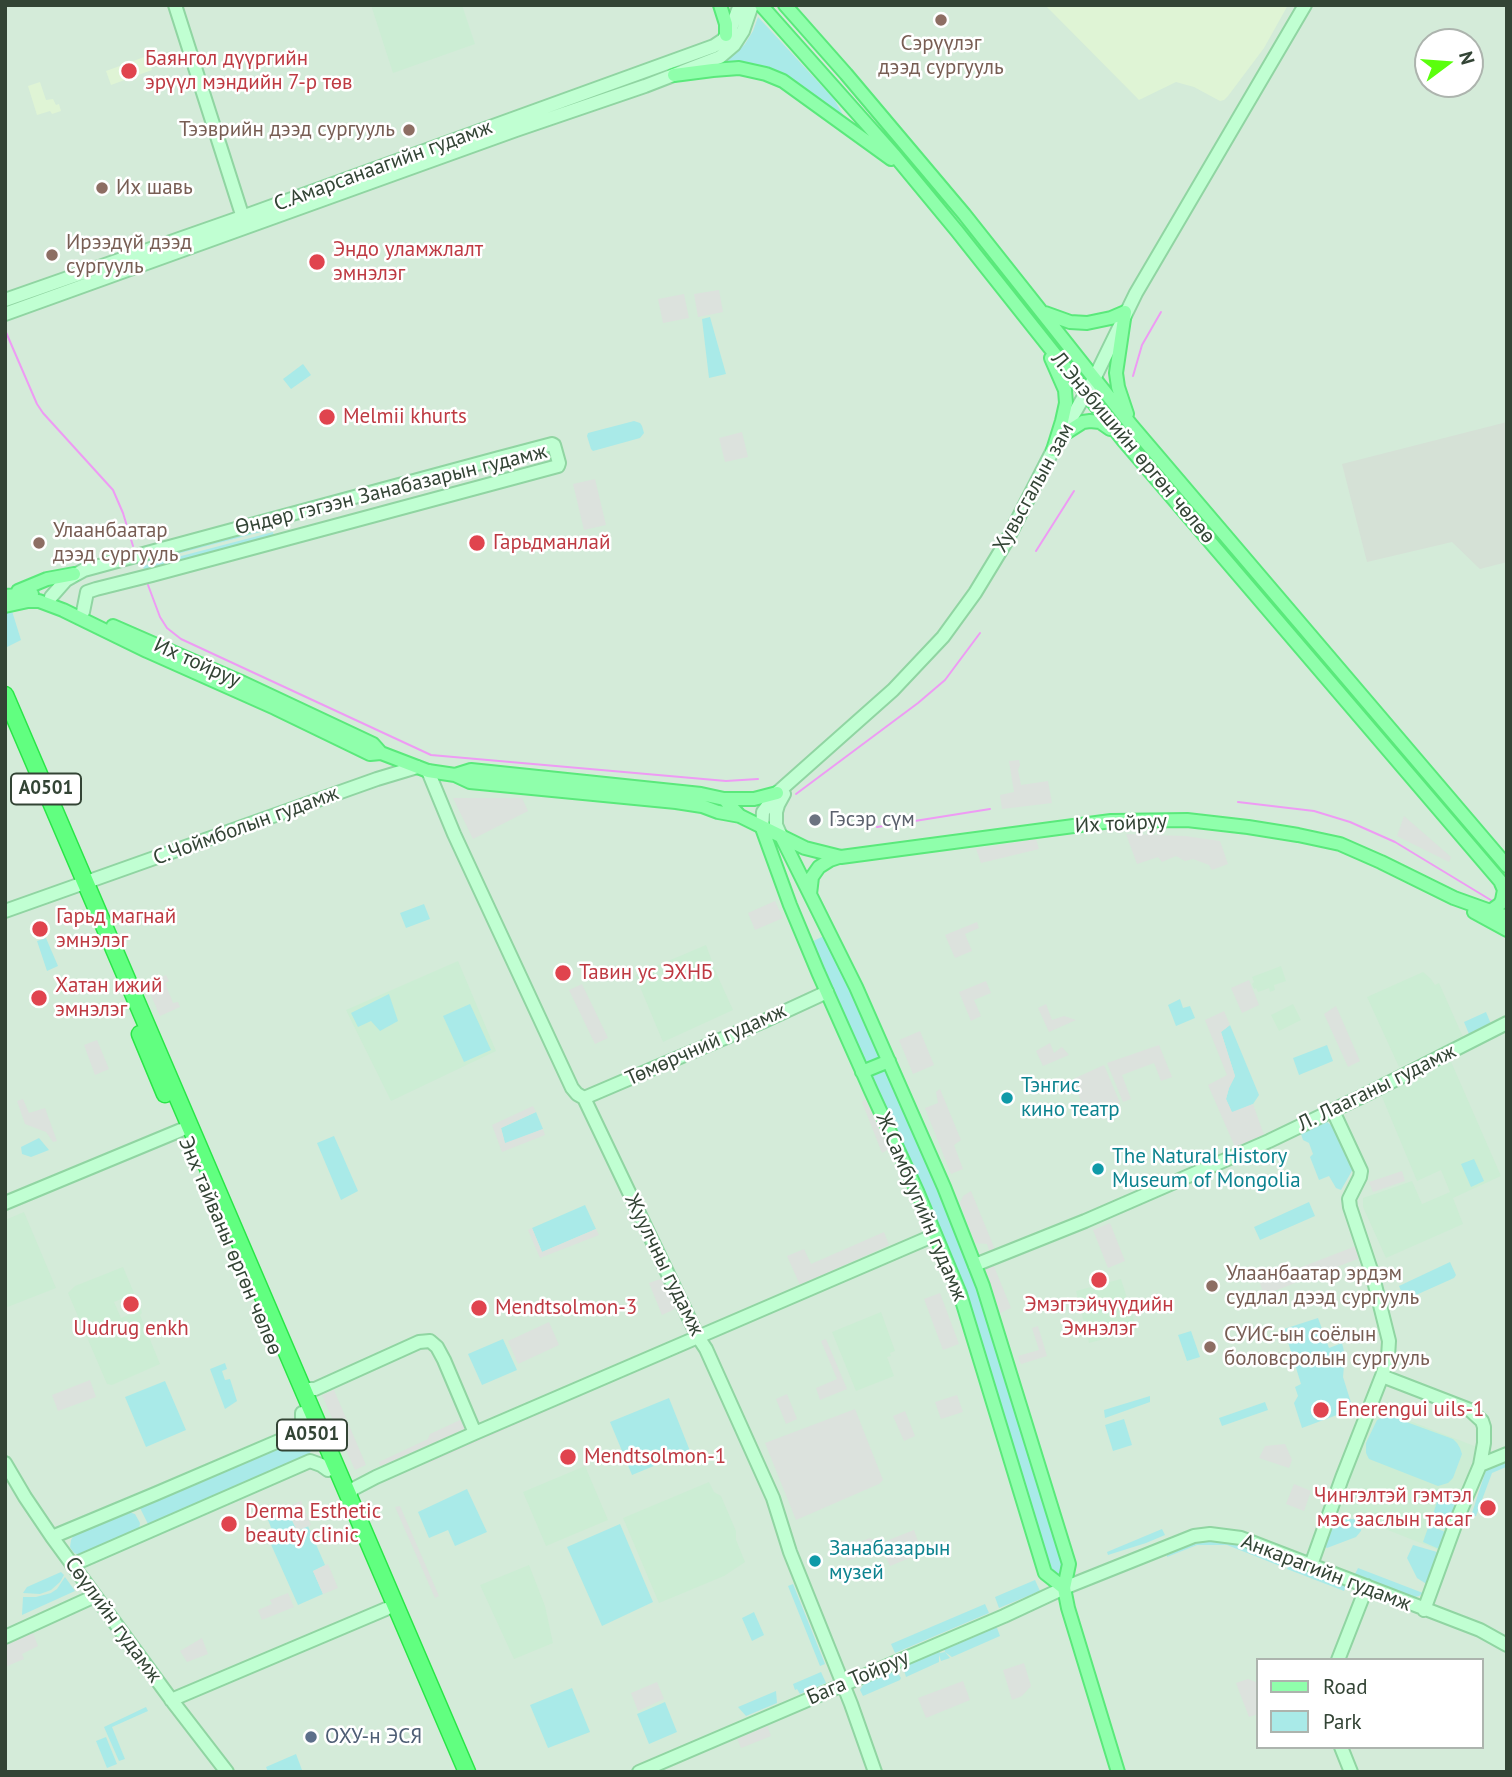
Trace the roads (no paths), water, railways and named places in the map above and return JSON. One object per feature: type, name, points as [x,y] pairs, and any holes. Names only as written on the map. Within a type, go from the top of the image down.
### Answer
[{"type":"highway","name":"Энх тайваны өргөн чөлөө","points":[[5,695],[81,885]]},
{"type":"highway","name":"Энх тайваны өргөн чөлөө","points":[[5,719],[81,885],[184,1124],[302,1413],[456,1772]]},
{"type":"highway","name":"Энх тайваны өргөн чөлөө","points":[[184,1124],[257,1284],[467,1772]]},
{"type":"main road","points":[[176,5],[244,222]]},
{"type":"main road","points":[[720,5],[726,24],[726,36]]},
{"type":"main road","points":[[726,36],[740,5]]},
{"type":"main road","name":"С.Амарсанаагийн гудамж","points":[[5,314],[244,222],[720,57],[734,45],[743,31],[752,5]]},
{"type":"main road","name":"Л.Энэбишийн өргөн чөлөө","points":[[761,5],[895,156],[1085,395],[1504,886]]},
{"type":"main road","name":"Л.Энэбишийн өргөн чөлөө","points":[[785,5],[998,257],[1132,426],[1507,866]]},
{"type":"main road","points":[[797,5],[803,26]]},
{"type":"main road","name":"Хувьсгалын зам","points":[[777,793],[893,690],[943,637],[975,593],[1006,542],[1053,450],[1094,379],[1125,312],[1305,5]]},
{"type":"main road","name":"С.Амарсанаагийн гудамж","points":[[359,181],[715,46],[726,36]]},
{"type":"main road","points":[[674,75],[738,68],[782,80],[908,172]]},
{"type":"main road","points":[[895,156],[897,146],[904,144]]},
{"type":"main road","name":"С.Амарсанаагийн гудамж","points":[[5,300],[244,222]]},
{"type":"main road","points":[[985,267],[993,266],[998,257]]},
{"type":"main road","points":[[1041,310],[1070,322],[1087,323],[1125,312]]},
{"type":"main road","points":[[1125,312],[1116,373],[1118,387],[1132,426]]},
{"type":"main road","points":[[1040,336],[1065,390],[1066,403],[1053,450]]},
{"type":"main road","points":[[1061,436],[1091,420],[1116,432]]},
{"type":"main road","name":"Өндөр гэгээн Занабазарын гудамж","points":[[51,597],[60,585],[84,570],[499,457],[554,445],[558,466],[90,590],[85,597],[83,612]]},
{"type":"main road","points":[[137,557],[144,577]]},
{"type":"main road","points":[[10,595],[47,579],[74,574]]},
{"type":"main road","name":"Их тойруу","points":[[10,595],[30,593],[51,597],[373,744],[381,753]]},
{"type":"main road","name":"Их тойруу","points":[[5,606],[38,601],[63,610],[370,754],[381,753],[422,769],[455,775],[470,782],[676,802],[740,816]]},
{"type":"main road","name":"С.Чоймболын гудамж","points":[[5,911],[377,779],[422,769]]},
{"type":"main road","name":"Жуулчны гудамж","points":[[422,769],[572,1088],[584,1098],[706,1349],[774,1498],[790,1552],[875,1772]]},
{"type":"main road","name":"Их тойруу","points":[[455,775],[471,770],[701,794],[724,799],[740,816],[805,848],[841,857],[1111,821],[1187,820],[1248,827],[1340,844],[1454,898],[1507,917]]},
{"type":"main road","points":[[780,836],[776,825],[776,812],[790,783]]},
{"type":"main road","points":[[724,799],[754,799],[777,793]]},
{"type":"main road","points":[[762,828],[763,812],[777,793]]},
{"type":"main road","points":[[740,816],[754,830],[776,865]]},
{"type":"main road","name":"Ж.Самбуугийн гудамж","points":[[762,828],[790,905],[960,1294],[1045,1573],[1064,1588]]},
{"type":"main road","name":"Ж.Самбуугийн гудамж","points":[[780,836],[846,965],[975,1265],[1069,1564],[1064,1588],[1068,1608],[1118,1772]]},
{"type":"main road","points":[[810,897],[810,882],[815,872],[824,863],[841,857]]},
{"type":"main road","points":[[1489,912],[1500,904],[1504,886]]},
{"type":"main road","points":[[790,905],[792,896],[797,892],[804,892],[810,897]]},
{"type":"main road","name":"Их тойруу","points":[[1454,898],[1507,930]]},
{"type":"main road","name":"Төмөрчний гудамж","points":[[584,1098],[827,992]]},
{"type":"main road","name":"Л. Лааганы гудамж","points":[[975,1265],[1085,1221],[1269,1141],[1507,1023]]},
{"type":"main road","points":[[862,1072],[889,1061]]},
{"type":"main road","points":[[1311,1565],[1382,1376],[1388,1357],[1389,1341],[1349,1199],[1361,1171],[1333,1111]]},
{"type":"main road","points":[[5,1203],[184,1124]]},
{"type":"main road","points":[[350,1499],[351,1492],[357,1486],[935,1235]]},
{"type":"main road","points":[[301,1386],[315,1389],[419,1342],[430,1341],[444,1360],[475,1433]]},
{"type":"main road","points":[[983,1368],[1007,1361]]},
{"type":"main road","points":[[1382,1376],[1470,1410],[1482,1421],[1484,1427],[1485,1443],[1480,1465],[1423,1610]]},
{"type":"main road","points":[[52,1536],[295,1434],[300,1429],[302,1413]]},
{"type":"main road","points":[[1480,1465],[1507,1454]]},
{"type":"main road","points":[[72,1564],[310,1461],[328,1470]]},
{"type":"main road","name":"Сөүлийн гудамж","points":[[5,1463],[24,1497],[72,1564],[227,1772]]},
{"type":"main road","name":"Анкарагийн гудамж","points":[[1064,1588],[1194,1536],[1210,1534],[1241,1538],[1480,1630],[1507,1645]]},
{"type":"main road","points":[[1339,1658],[1367,1587]]},
{"type":"main road","name":"Бага Тойруу","points":[[639,1772],[1064,1588]]},
{"type":"main road","points":[[10,1635],[95,1596]]},
{"type":"main road","points":[[171,1700],[386,1609]]},
{"type":"main road","points":[[1342,1749],[1351,1772]]},
{"type":"waterway","points":[[1133,376],[1142,345],[1161,312]]},
{"type":"waterway","points":[[5,330],[43,413],[113,490],[133,546]]},
{"type":"waterway","points":[[1036,551],[1074,491]]},
{"type":"waterway","points":[[148,585],[160,617],[167,628],[181,639],[431,755],[726,781],[758,779]]},
{"type":"waterway","points":[[796,794],[945,680],[980,633]]},
{"type":"waterway","points":[[1238,802],[1314,811],[1350,822],[1395,842],[1494,902]]},
{"type":"waterway","points":[[877,827],[990,809]]},
{"type":"place","name":"Сэрүүлэг дээд сургууль","points":[[941,20]]},
{"type":"place","name":"Баянгол дүүргийн эрүүл мэндийн 7-р төв","points":[[129,71]]},
{"type":"place","name":"Тээврийн дээд сургууль","points":[[409,130]]},
{"type":"place","name":"Их шавь","points":[[102,188]]},
{"type":"place","name":"Ирээдүй дээд сургууль","points":[[52,255]]},
{"type":"place","name":"Эндо уламжлалт эмнэлэг","points":[[317,262]]},
{"type":"place","name":"Melmii khurts","points":[[327,417]]},
{"type":"place","name":"Улаанбаатар дээд сургууль","points":[[39,543]]},
{"type":"place","name":"Гарьдманлай","points":[[477,543]]},
{"type":"place","name":"Гэсэр сүм","points":[[815,820]]},
{"type":"place","name":"Гарьд магнай эмнэлэг","points":[[40,929]]},
{"type":"place","name":"Тавин ус ЭХНБ","points":[[563,973]]},
{"type":"place","name":"Хатан ижий эмнэлэг","points":[[39,998]]},
{"type":"place","name":"Тэнгис кино театр","points":[[1007,1098]]},
{"type":"place","name":"The Natural History Museum of Mongolia","points":[[1098,1169]]},
{"type":"place","name":"Эмэгтэйчүүдийн Эмнэлэг","points":[[1099,1280]]},
{"type":"place","name":"Улаанбаатар эрдэм судлал дээд сургууль","points":[[1212,1286]]},
{"type":"place","name":"Uudrug enkh","points":[[131,1304]]},
{"type":"place","name":"Mendtsolmon-3","points":[[479,1308]]},
{"type":"place","name":"СУИС-ын соёлын боловсролын сургууль","points":[[1210,1347]]},
{"type":"place","name":"Enerengui uils-1","points":[[1321,1410]]},
{"type":"place","name":"Mendtsolmon-1","points":[[568,1457]]},
{"type":"place","name":"Чингэлтэй гэмтэл мэс заслын тасаг","points":[[1488,1508]]},
{"type":"place","name":"Derma Esthetic beauty clinic","points":[[229,1524]]},
{"type":"place","name":"Занабазарын музей","points":[[815,1561]]},
{"type":"place","name":"ОХУ-н ЭСЯ","points":[[311,1737]]}]
